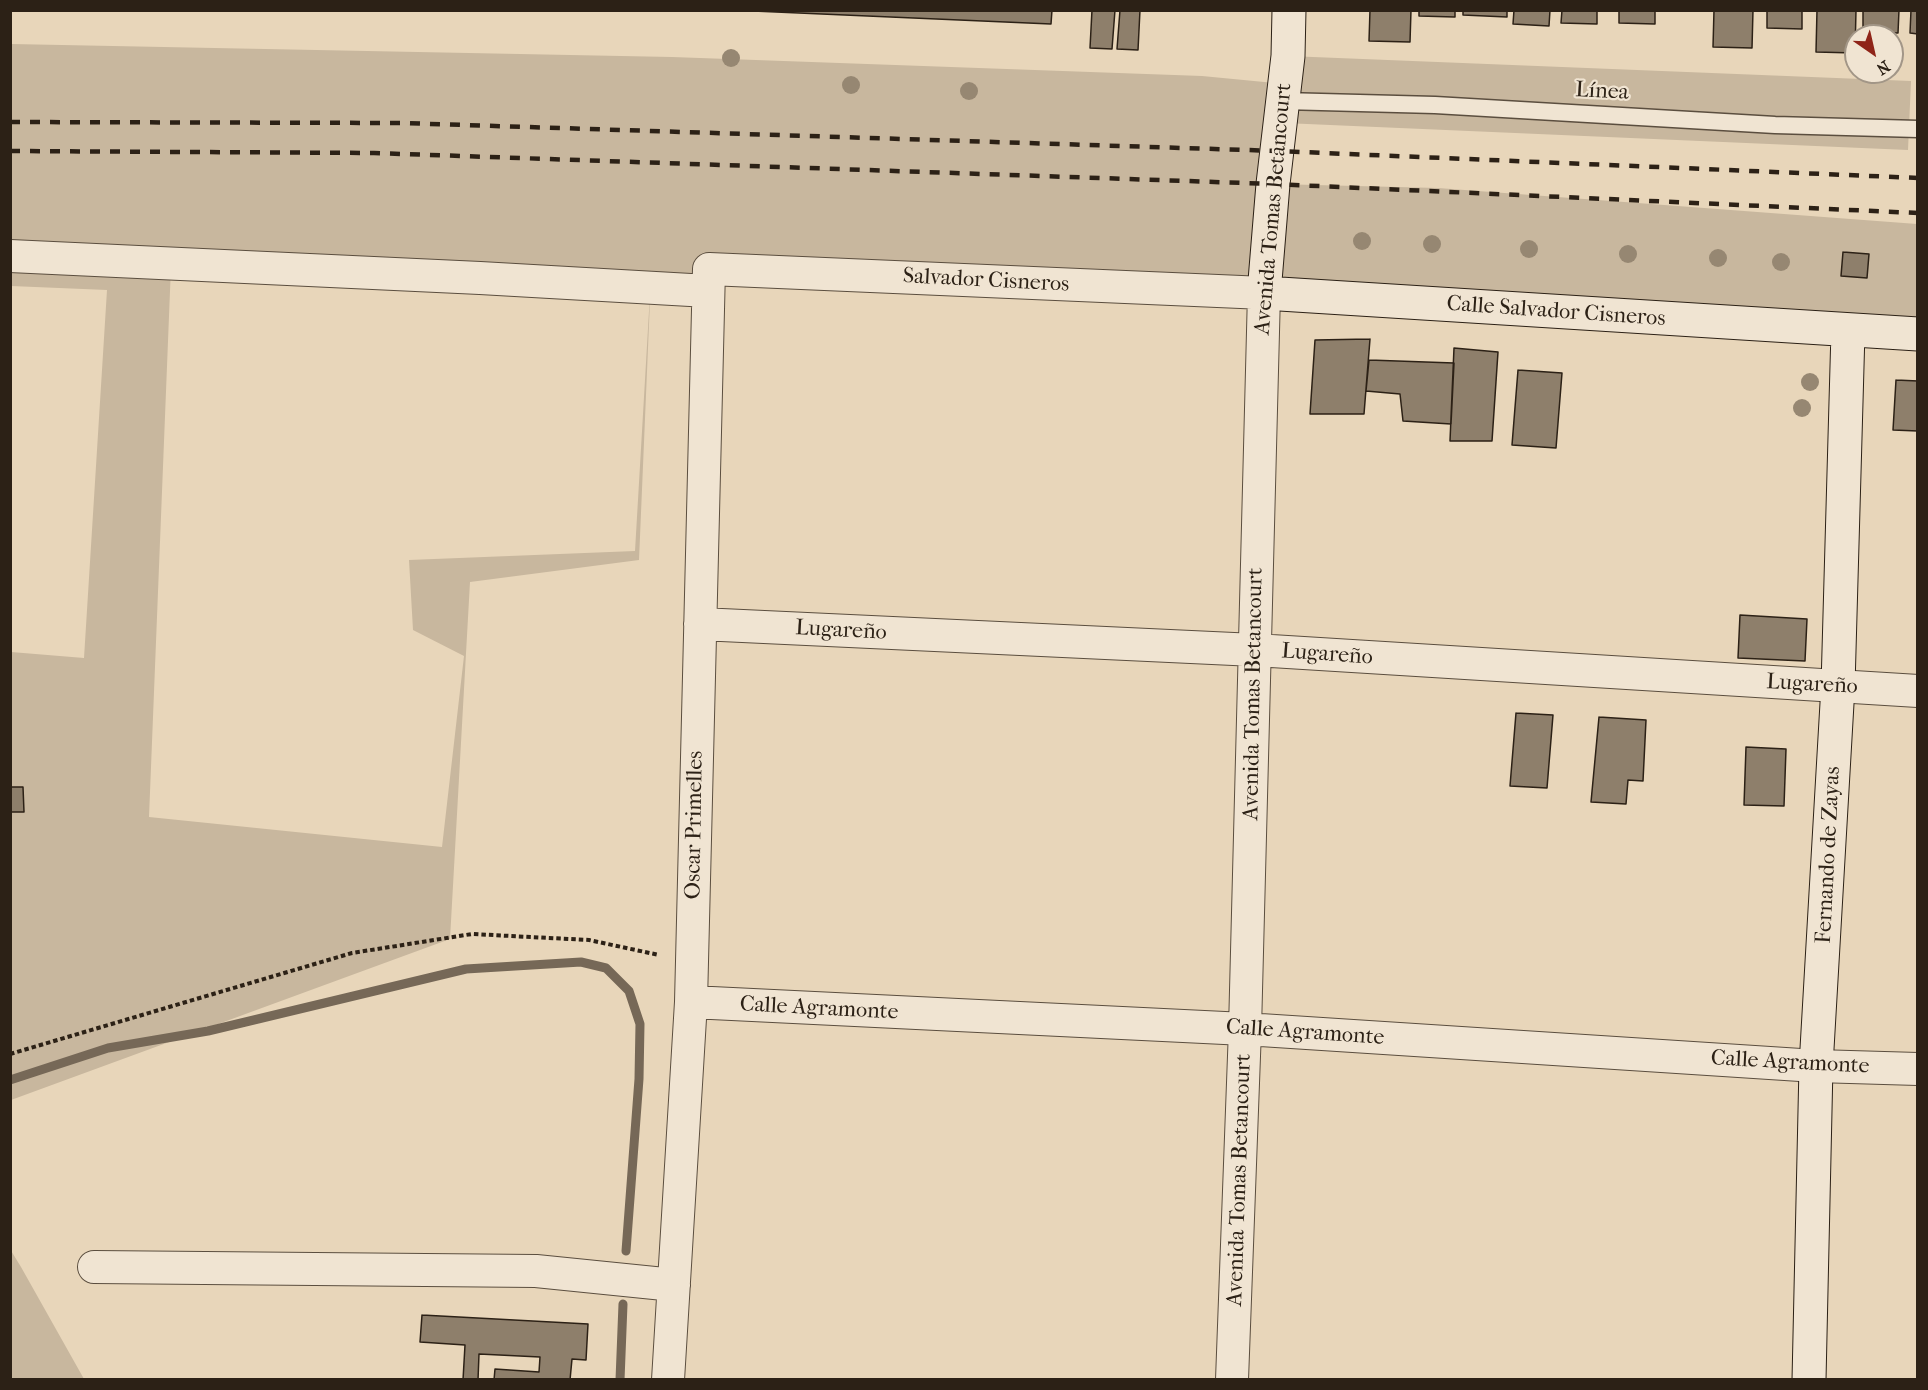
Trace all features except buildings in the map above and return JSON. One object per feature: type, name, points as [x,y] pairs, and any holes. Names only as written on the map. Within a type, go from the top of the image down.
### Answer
[{"type":"main road","name":"Avenida Tomas Betancourt","points":[[1264,293],[1273,184],[1288,56],[1290,10]]},
{"type":"main road","name":"Calle Salvador Cisneros","points":[[1264,293],[1848,331]]},
{"type":"main road","points":[[1848,331],[1917,334]]},
{"type":"main road","name":"Fernando de Zayas","points":[[1809,1380],[1816,1066],[1838,686],[1848,331]]},
{"type":"street","name":"Salvador Cisneros","points":[[10,256],[709,280],[1264,293]]},
{"type":"street","name":"Oscar Primelles","points":[[668,1380],[692,1002],[709,280]]},
{"type":"street","name":"Avenida Tomas Betancourt","points":[[1232,1380],[1245,1029],[1264,293]]},
{"type":"street","name":"Lugareño","points":[[700,624],[1255,650],[1917,691]]},
{"type":"street","name":"Calle Agramonte","points":[[692,1002],[1245,1029],[1816,1066],[1917,1070]]},
{"type":"street","points":[[94,1267],[536,1271],[674,1285]]},
{"type":"lane","name":"Línea","points":[[1283,101],[1435,105],[1775,125],[1917,129]]},
{"type":"path","points":[[10,1054],[352,953],[472,934],[589,940],[692,962]]},
{"type":"shaded area","points":[[11,44],[672,57],[1202,76],[1285,84],[1288,56],[1844,78],[1844,84],[1904,84],[1904,81],[1911,81],[1908,150],[1284,123],[1274,184],[1438,188],[1917,224],[1917,334],[651,277],[639,560],[470,582],[450,939],[11,1100],[11,652],[84,658],[107,290],[11,286]],"holes":[[[171,266],[651,277],[635,551],[409,560],[413,630],[464,656],[442,847],[149,817]]]},
{"type":"shaded area","points":[[10,1249],[21,1267],[84,1379],[11,1379]]},
{"type":"waterway","points":[[10,1080],[108,1048],[208,1031],[466,969],[581,962],[606,968],[629,991],[640,1024],[639,1079],[626,1251]]},
{"type":"waterway","points":[[620,1380],[623,1304]]},
{"type":"railway","points":[[10,122],[402,123],[1277,151],[1918,178]]},
{"type":"railway","points":[[10,151],[374,153],[1273,184],[1918,213]]}]
